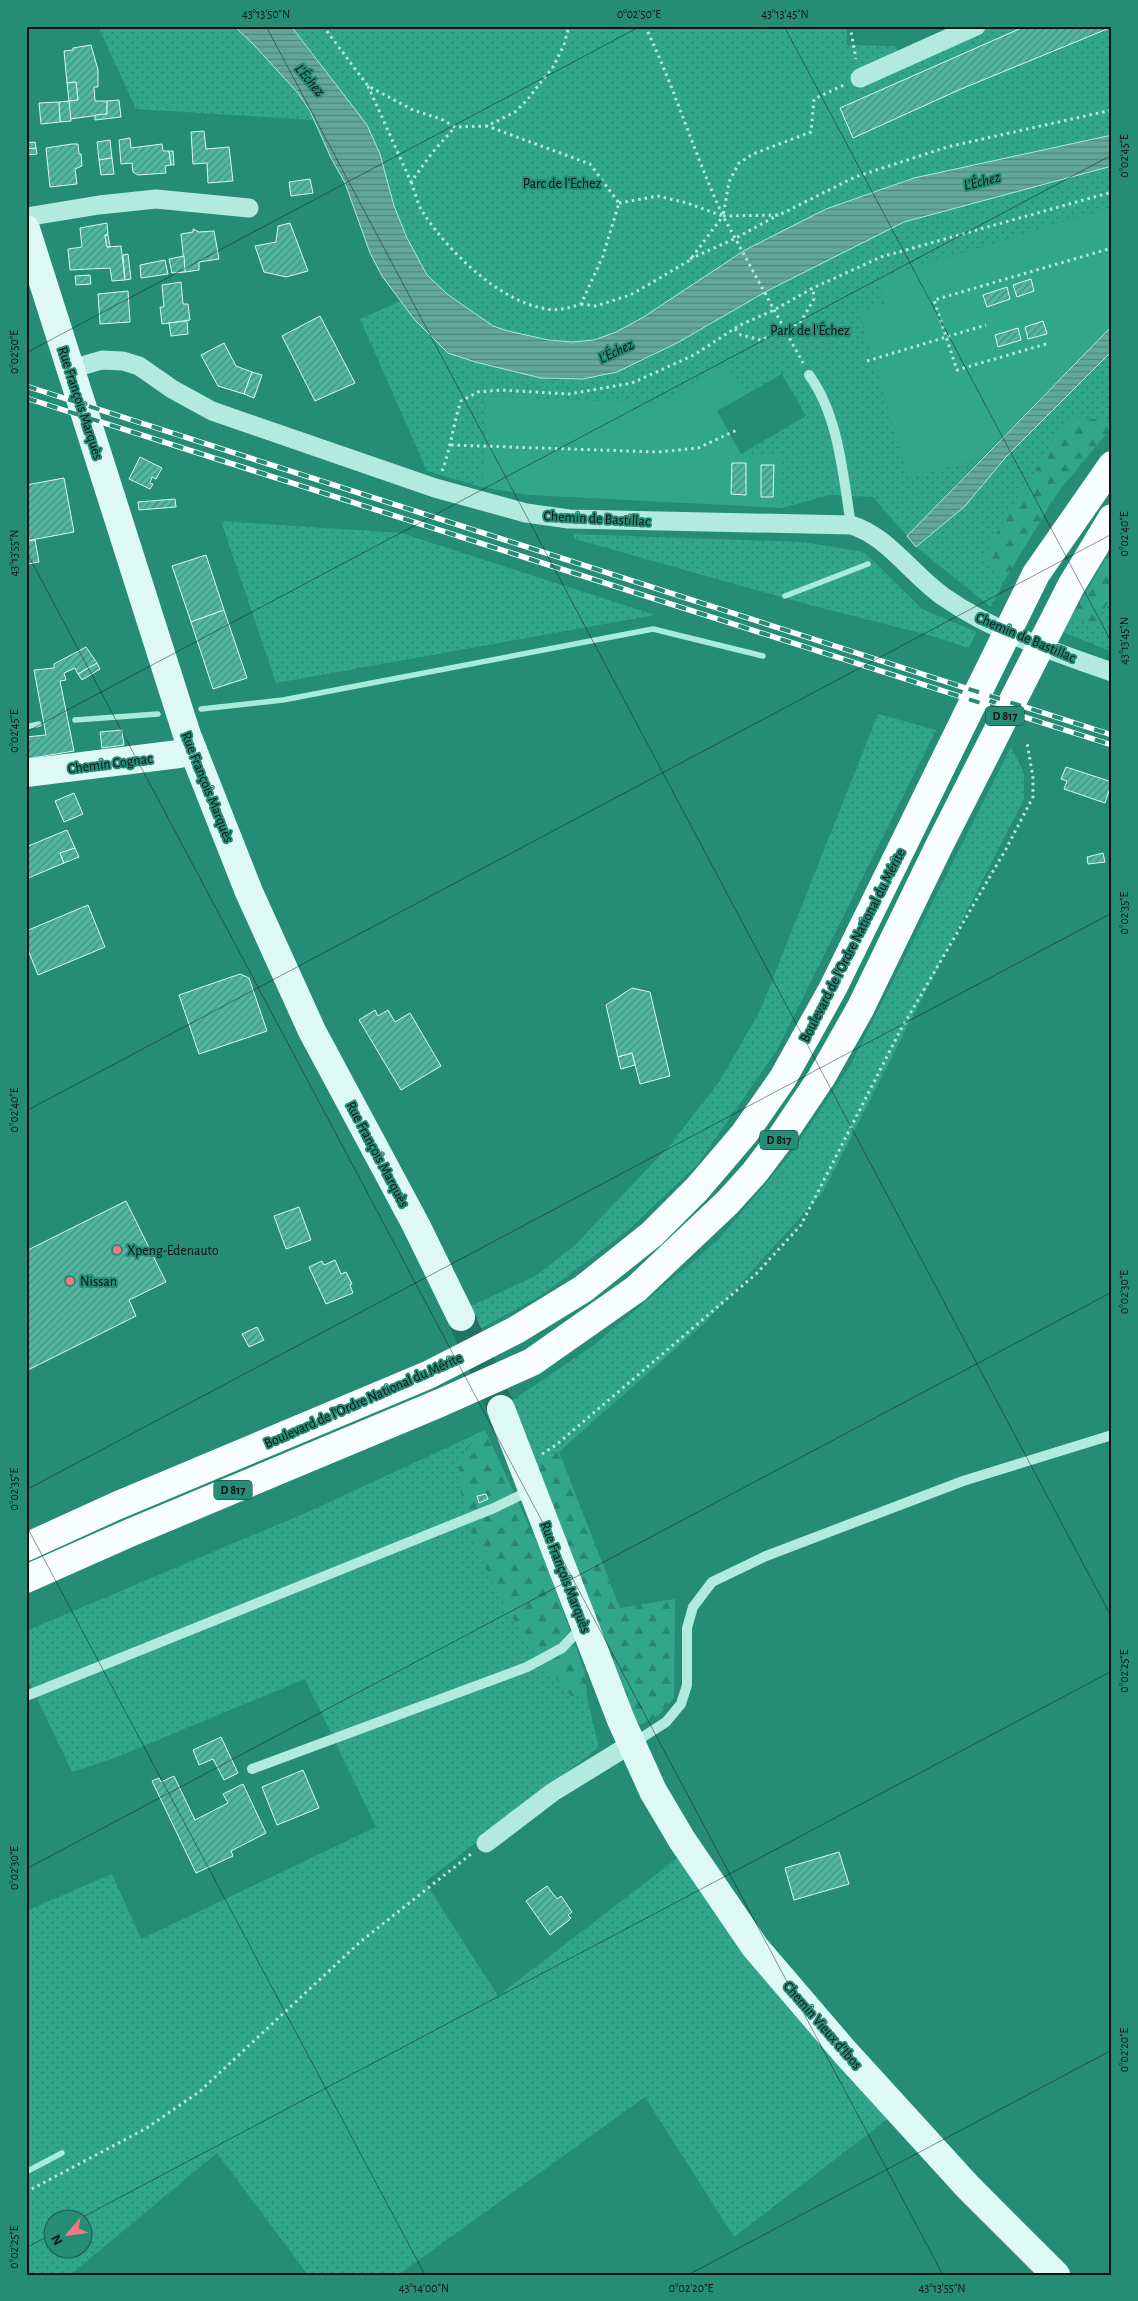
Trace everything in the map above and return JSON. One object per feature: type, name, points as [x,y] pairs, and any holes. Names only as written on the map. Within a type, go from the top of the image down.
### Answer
[{"type":"main road","name":"Boulevard de l'Ordre National du Mérite","points":[[26,1547],[116,1506],[428,1375],[516,1330],[583,1289],[652,1234],[697,1190],[744,1134],[783,1078],[833,988],[1036,574],[1112,465]]},
{"type":"main road","name":"D 817","points":[[26,1579],[532,1362],[636,1289],[728,1202],[755,1172],[821,1078],[860,1009],[939,846],[1071,586],[1112,518]]},
{"type":"street","points":[[860,78],[976,26]]},
{"type":"street","points":[[26,217],[99,205],[156,199],[249,208]]},
{"type":"street","name":"Rue François Marquès","points":[[26,229],[193,750],[249,892],[312,1031],[416,1225],[461,1317]]},
{"type":"street","name":"Chemin de Bastillac","points":[[71,369],[102,360],[123,361],[139,366],[172,389],[212,410],[434,488],[526,513],[569,519],[851,525],[867,530],[943,597],[988,623],[1055,652],[1112,672]]},
{"type":"street","name":"Chemin Cognac","points":[[26,773],[178,754],[193,750]]},
{"type":"street","name":"Rue François Marquès","points":[[501,1409],[631,1744]]},
{"type":"street","points":[[486,1843],[554,1792],[631,1744]]},
{"type":"street","name":"Chemin Vieux d'Ibos","points":[[631,1744],[653,1791],[682,1840],[754,1947],[844,2051],[968,2188],[1056,2275]]},
{"type":"lane","points":[[809,375],[822,393],[830,413],[851,525]]},
{"type":"lane","points":[[631,1744],[666,1722],[681,1704],[687,1685],[687,1628],[693,1607],[712,1582],[766,1556],[963,1482],[1112,1435]]},
{"type":"lane","points":[[26,1696],[494,1508],[527,1478]]},
{"type":"lane","points":[[252,1769],[527,1667],[562,1648],[584,1624]]},
{"type":"path","points":[[323,26],[368,86],[412,182],[421,210],[448,244],[476,272],[505,294],[546,309],[565,309],[580,304],[596,306],[630,295],[690,260],[737,240],[779,214],[855,177],[947,147],[1112,110]]},
{"type":"path","points":[[487,126],[515,112],[527,100],[553,67],[564,45],[569,26]]},
{"type":"path","points":[[645,26],[679,103],[707,182],[723,216],[809,375]]},
{"type":"path","points":[[690,260],[723,216],[729,182],[739,163],[752,154],[811,132],[814,99],[860,78],[850,26]]},
{"type":"path","points":[[368,86],[413,110],[441,118],[454,127],[487,126],[590,164],[619,203]]},
{"type":"path","points":[[412,182],[446,135],[454,127]]},
{"type":"path","points":[[434,488],[450,445],[461,401],[478,392],[501,390],[569,394],[632,384],[694,355],[734,329],[814,288],[881,257],[1112,192]]},
{"type":"path","points":[[619,203],[658,196],[687,203],[723,216],[779,214]]},
{"type":"path","points":[[580,304],[604,256],[619,203]]},
{"type":"path","points":[[1046,344],[957,370],[934,300],[1112,248]]},
{"type":"path","points":[[734,329],[741,335],[761,340],[800,323],[814,299],[814,288]]},
{"type":"path","points":[[867,361],[986,325]]},
{"type":"path","points":[[450,445],[658,452],[698,448],[737,430]]},
{"type":"path","points":[[527,1478],[556,1445],[756,1274],[802,1225],[900,1032],[1006,849],[1033,797],[1033,778],[1027,742]]},
{"type":"path","points":[[26,2192],[145,2129],[199,2092],[360,1942],[486,1843]]},
{"type":"green space","points":[[98,26],[234,26],[298,93],[314,120],[136,109]]},
{"type":"green space","name":"Parc de l'Echez","points":[[291,26],[847,26],[847,45],[895,46],[899,54],[961,26],[1112,26],[1112,135],[914,178],[826,209],[745,250],[642,318],[616,332],[594,340],[572,342],[549,339],[493,326],[447,294],[427,275],[407,238],[394,206],[380,154],[367,125]]},
{"type":"green space","name":"Park de l'Échez","points":[[1112,166],[1112,207],[876,279],[886,303],[859,312],[908,477],[982,457],[907,536],[873,497],[829,495],[782,508],[782,455],[741,454],[806,416],[782,374],[745,395],[727,363],[659,403],[486,396],[482,487],[427,471],[360,319],[401,301],[414,319],[448,353],[475,362],[554,380],[599,377],[638,363],[677,343],[767,291],[904,222]]},
{"type":"green space","points":[[1112,207],[1112,326],[982,457],[908,478],[859,312],[886,303],[876,279]]},
{"type":"green space","points":[[1112,351],[1112,422],[1079,417],[985,564],[1006,578],[991,607],[916,547],[965,506],[1006,457]]},
{"type":"green space","points":[[727,363],[745,395],[717,411],[741,454],[782,454],[782,508],[529,495],[482,487],[486,396],[659,403]]},
{"type":"green space","points":[[1079,417],[1112,422],[1112,427],[1058,492],[1006,578],[985,564],[991,542],[1063,425]]},
{"type":"green space","points":[[221,521],[401,533],[655,615],[276,683]]},
{"type":"green space","points":[[573,534],[803,542],[864,552],[922,609],[976,632],[969,648],[928,635],[806,604],[575,539]]},
{"type":"green space","points":[[1112,547],[1112,595],[1095,625],[1072,616]]},
{"type":"green space","points":[[1112,595],[1112,652],[1063,632],[1072,616],[1095,625]]},
{"type":"green space","points":[[878,714],[936,730],[777,1050],[697,1165],[627,1231],[542,1295],[478,1330],[469,1307],[537,1275],[574,1246],[670,1145],[719,1082],[760,1011]]},
{"type":"green space","points":[[1011,747],[1024,773],[1024,799],[823,1192],[707,1321],[559,1452],[544,1454],[534,1465],[510,1402],[594,1345],[719,1239],[790,1155],[850,1066]]},
{"type":"green space","points":[[485,1430],[465,1449],[571,1696],[587,1697],[599,1747],[425,1882],[498,1996],[697,1843],[767,1944],[907,2104],[734,2237],[645,2097],[398,2275],[308,2275],[217,2153],[92,2257],[92,2208],[42,2208],[42,2258],[90,2258],[70,2275],[26,2275],[26,1911],[112,1874],[141,1939],[376,1827],[305,1679],[117,1757],[72,1772],[26,1675],[26,1631],[310,1511]]},
{"type":"green space","points":[[485,1430],[544,1558],[585,1673],[587,1697],[571,1696],[553,1675],[505,1605],[491,1580],[480,1554],[470,1527],[458,1477],[464,1454],[470,1444]]},
{"type":"green space","points":[[559,1452],[620,1608],[675,1599],[674,1698],[660,1714],[641,1725],[629,1712],[534,1465],[544,1454]]},
{"type":"water","name":"L'Échez","points":[[234,26],[291,26],[367,125],[380,154],[394,206],[407,238],[427,275],[447,294],[493,326],[549,340],[572,342],[594,340],[616,332],[642,318],[745,250],[826,209],[914,178],[1112,135],[1112,166],[904,222],[767,291],[677,343],[617,372],[583,379],[541,378],[475,362],[448,353],[414,319],[382,276],[370,253],[345,183],[331,158],[310,111],[298,93]]},
{"type":"water","points":[[1112,326],[1112,351],[1006,457],[965,506],[916,547],[907,536]]},
{"type":"building","points":[[1026,26],[1112,27],[961,89],[853,138],[840,108]]},
{"type":"building","points":[[91,45],[98,70],[98,87],[94,87],[95,101],[107,101],[107,114],[70,119],[69,101],[78,100],[76,82],[67,83],[64,51]]},
{"type":"building","points":[[76,82],[78,100],[69,101],[67,83]]},
{"type":"building","points":[[119,100],[121,117],[95,120],[95,115],[107,114],[107,101]]},
{"type":"building","points":[[69,101],[71,121],[60,122],[59,102]]},
{"type":"building","points":[[59,102],[60,122],[41,124],[39,103]]},
{"type":"building","points":[[204,131],[206,149],[229,147],[233,181],[208,183],[207,163],[193,164],[191,132]]},
{"type":"building","points":[[130,138],[131,148],[162,144],[163,151],[169,151],[171,165],[165,166],[166,173],[138,175],[133,172],[132,163],[121,164],[119,140]]},
{"type":"building","points":[[110,140],[112,158],[99,160],[97,142]]},
{"type":"building","points":[[35,142],[36,148],[28,149],[27,143]]},
{"type":"building","points":[[78,144],[79,154],[81,154],[82,166],[75,169],[77,184],[50,187],[46,148]]},
{"type":"building","points":[[36,148],[37,154],[26,155],[26,149]]},
{"type":"building","points":[[169,151],[173,151],[174,165],[171,165]]},
{"type":"building","points":[[112,158],[114,174],[101,175],[99,160]]},
{"type":"building","points":[[310,179],[313,193],[291,196],[289,182]]},
{"type":"building","points":[[107,223],[108,235],[105,235],[107,247],[121,246],[125,280],[112,281],[110,268],[70,270],[68,249],[82,247],[80,228]]},
{"type":"building","points":[[290,223],[308,271],[286,277],[264,272],[255,246],[276,242],[278,226]]},
{"type":"building","points":[[193,229],[199,232],[214,231],[219,259],[199,262],[199,270],[185,272],[181,234],[193,232]]},
{"type":"building","points":[[105,235],[108,235],[110,247],[107,247]]},
{"type":"building","points":[[128,254],[131,279],[125,280],[123,255]]},
{"type":"building","points":[[184,256],[185,272],[172,273],[169,259]]},
{"type":"building","points":[[165,260],[168,274],[141,278],[140,265]]},
{"type":"building","points":[[90,275],[91,284],[76,285],[75,276]]},
{"type":"building","points":[[1031,279],[1034,291],[1017,297],[1013,285]]},
{"type":"building","points":[[181,282],[183,304],[188,304],[190,320],[162,324],[160,307],[164,307],[162,285]]},
{"type":"building","points":[[1007,287],[1010,299],[987,307],[983,295]]},
{"type":"building","points":[[128,291],[130,322],[100,324],[98,294]]},
{"type":"building","points":[[320,316],[355,383],[315,401],[282,336]]},
{"type":"building","points":[[187,321],[188,334],[171,336],[169,323]]},
{"type":"building","points":[[1043,321],[1047,334],[1028,339],[1025,327]]},
{"type":"building","points":[[1018,328],[1021,340],[998,347],[995,335]]},
{"type":"building","points":[[224,343],[236,366],[252,372],[244,394],[218,386],[201,355]]},
{"type":"building","points":[[252,372],[262,375],[254,398],[244,394]]},
{"type":"building","points":[[140,457],[162,468],[156,479],[152,477],[150,483],[153,484],[150,489],[129,479]]},
{"type":"building","points":[[732,463],[746,463],[746,495],[731,494]]},
{"type":"building","points":[[761,465],[774,465],[773,497],[761,497]]},
{"type":"building","points":[[64,478],[74,532],[26,541],[26,485]]},
{"type":"building","points":[[175,499],[176,507],[139,510],[138,502]]},
{"type":"building","points":[[35,540],[39,562],[28,564],[26,541]]},
{"type":"building","points":[[206,555],[224,610],[191,622],[172,566]]},
{"type":"building","points":[[224,610],[247,678],[213,689],[191,622]]},
{"type":"building","points":[[86,647],[97,663],[78,674],[75,668],[64,673],[66,680],[60,681],[74,751],[26,759],[26,737],[46,735],[34,670],[54,668],[54,664]]},
{"type":"building","points":[[97,663],[100,669],[82,680],[78,674]]},
{"type":"building","points":[[122,730],[124,745],[102,748],[100,732]]},
{"type":"building","points":[[1066,767],[1112,782],[1105,803],[1064,789],[1067,781],[1061,779]]},
{"type":"building","points":[[74,793],[83,814],[64,822],[55,801]]},
{"type":"building","points":[[67,830],[75,848],[60,853],[64,863],[26,879],[26,847]]},
{"type":"building","points":[[75,848],[79,857],[64,863],[60,853]]},
{"type":"building","points":[[1103,853],[1105,862],[1088,864],[1087,857]]},
{"type":"building","points":[[88,905],[105,947],[38,975],[26,945],[26,931]]},
{"type":"building","points":[[240,974],[249,978],[267,1031],[199,1054],[179,995]]},
{"type":"building","points":[[632,988],[650,992],[670,1076],[640,1084],[632,1053],[618,1057],[606,1005]]},
{"type":"building","points":[[375,1010],[378,1016],[388,1010],[395,1022],[410,1013],[441,1066],[401,1090],[359,1020]]},
{"type":"building","points":[[632,1053],[635,1065],[621,1069],[618,1057]]},
{"type":"building","points":[[126,1201],[166,1282],[129,1300],[136,1316],[26,1371],[26,1251]]},
{"type":"building","points":[[299,1207],[311,1240],[286,1249],[274,1216]]},
{"type":"building","points":[[335,1260],[341,1274],[346,1272],[352,1284],[350,1285],[353,1293],[326,1304],[309,1267],[322,1261],[324,1265]]},
{"type":"building","points":[[257,1327],[264,1340],[249,1347],[242,1334]]},
{"type":"building","points":[[486,1494],[488,1499],[479,1503],[477,1496]]},
{"type":"building","points":[[221,1737],[238,1773],[224,1780],[213,1759],[199,1765],[193,1750]]},
{"type":"building","points":[[303,1770],[319,1808],[277,1825],[262,1787]]},
{"type":"building","points":[[174,1776],[195,1820],[228,1803],[223,1794],[243,1784],[266,1833],[231,1851],[233,1856],[196,1873],[152,1781],[159,1778],[161,1782]]},
{"type":"building","points":[[839,1852],[849,1884],[794,1900],[785,1868]]},
{"type":"building","points":[[547,1886],[557,1899],[561,1896],[572,1912],[568,1915],[571,1918],[550,1935],[526,1901]]},
{"type":"waterway","points":[[785,596],[868,564]]},
{"type":"waterway","points":[[201,709],[283,700],[653,629],[763,656]]},
{"type":"waterway","points":[[75,720],[158,714]]},
{"type":"waterway","points":[[26,727],[39,724]]},
{"type":"waterway","points":[[26,2172],[62,2153]]},
{"type":"tunnel","points":[[461,1317],[501,1409]]},
{"type":"railway","points":[[26,386],[1112,735]]},
{"type":"railway","points":[[26,398],[1112,745]]},
{"type":"place","name":"Xpeng-Edenauto","points":[[117,1250]]},
{"type":"place","name":"Nissan","points":[[70,1281]]}]
